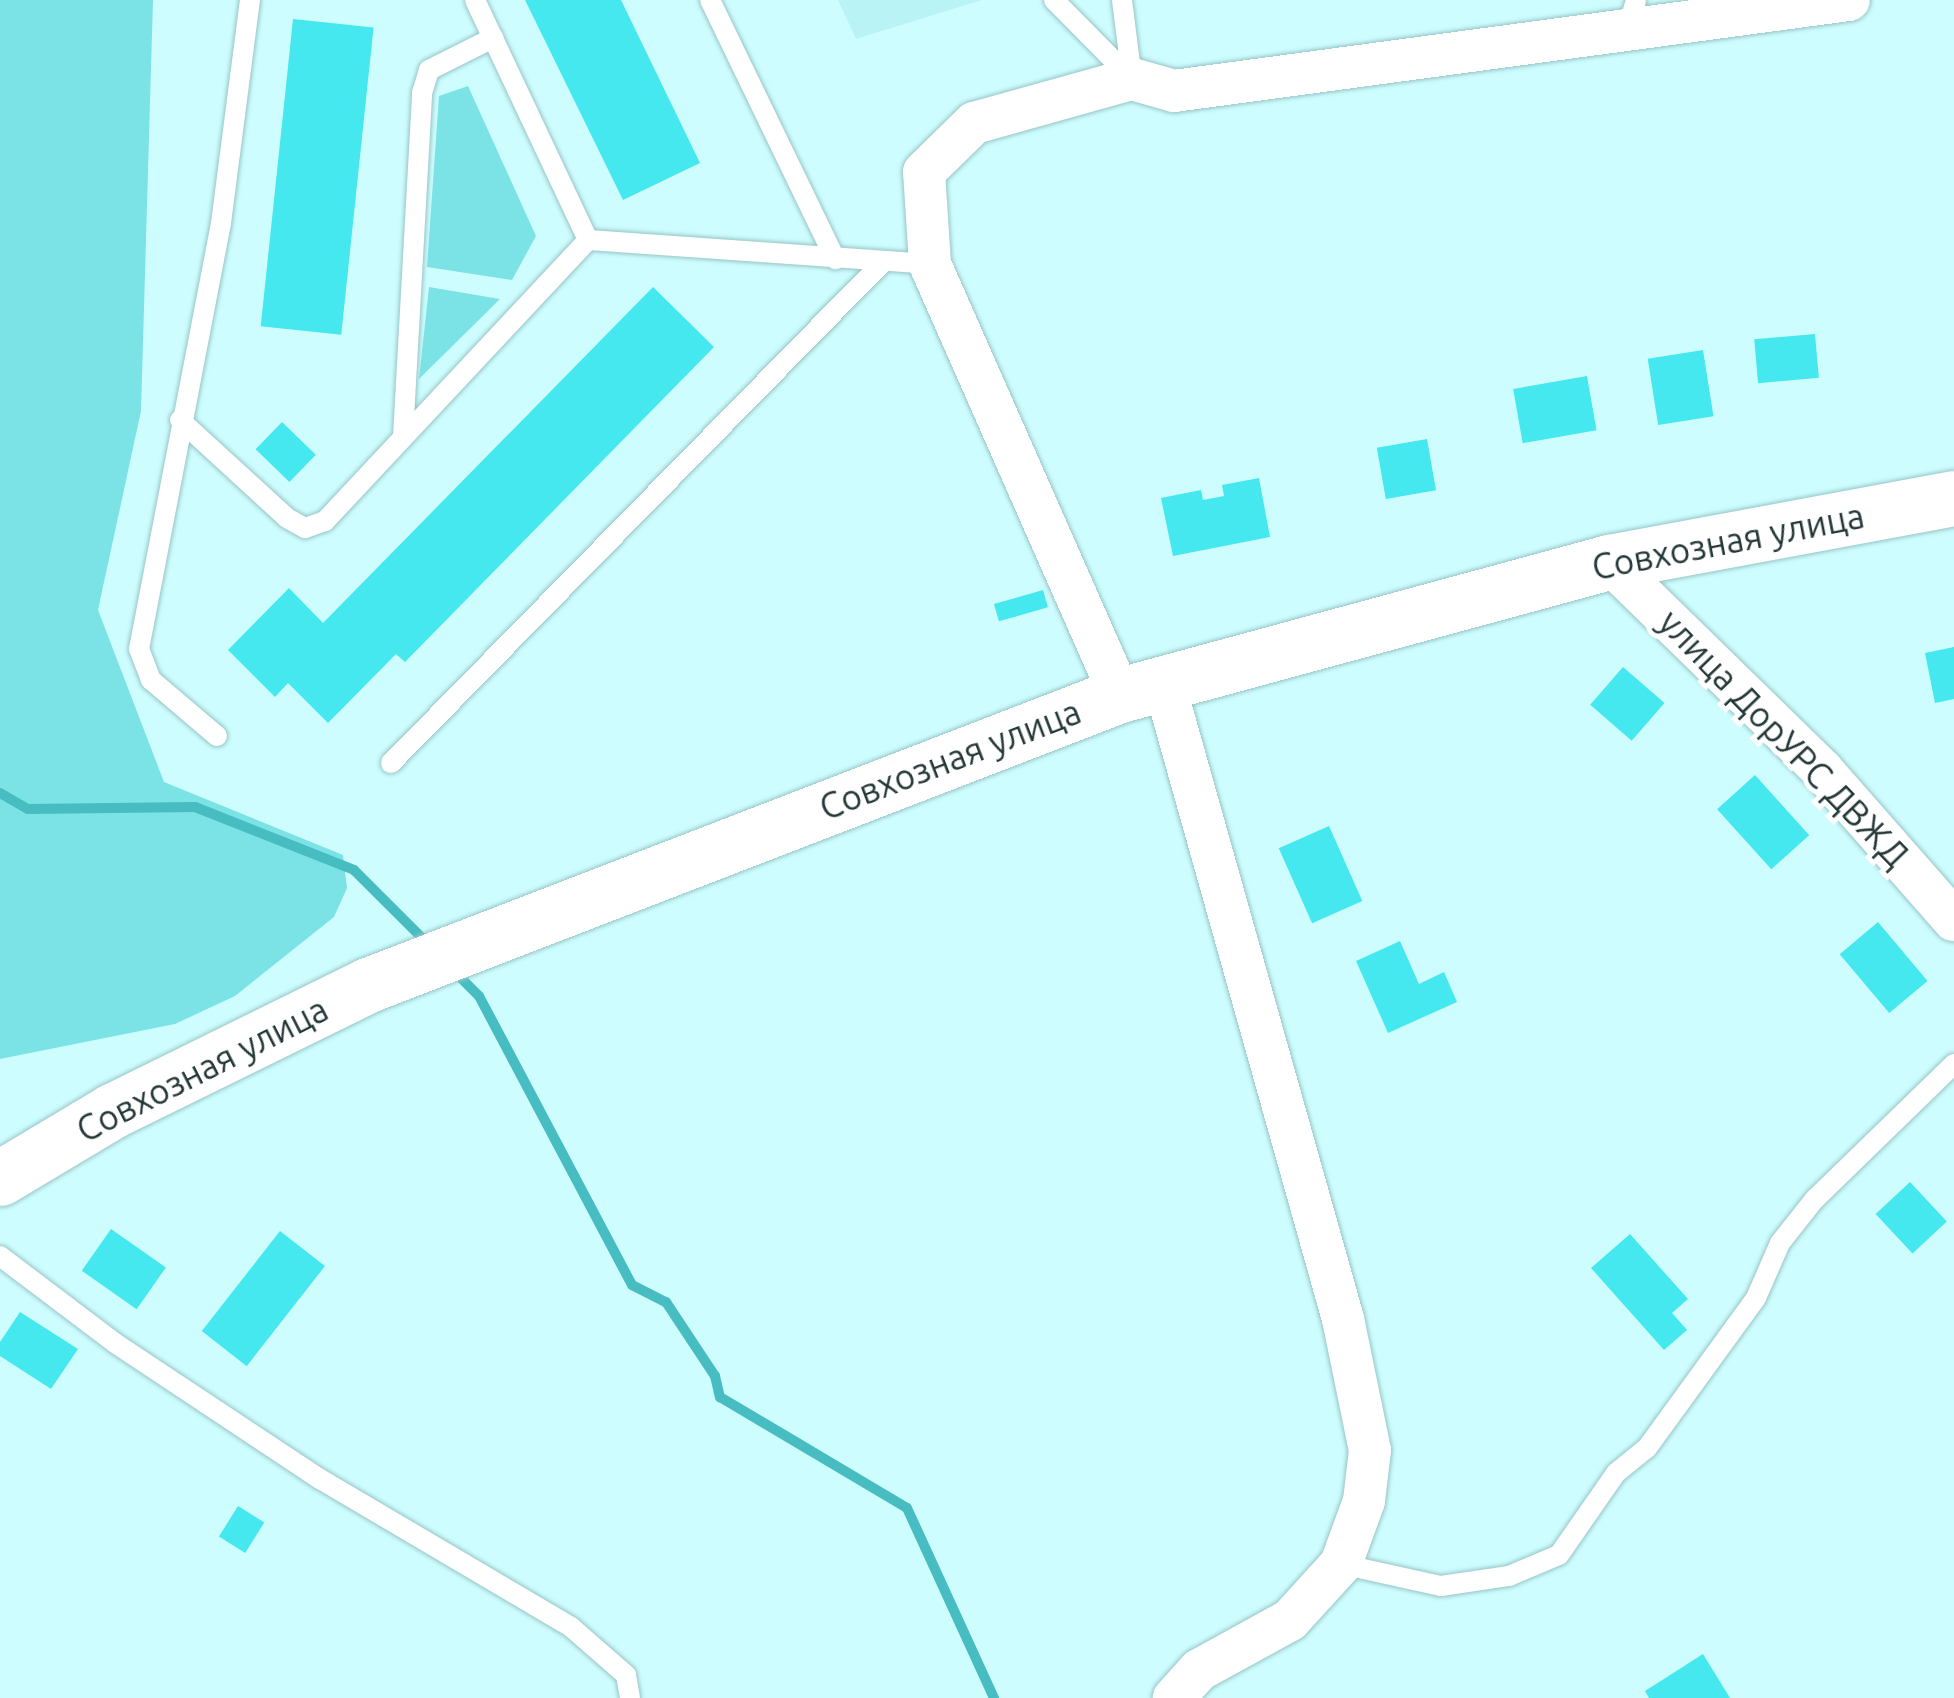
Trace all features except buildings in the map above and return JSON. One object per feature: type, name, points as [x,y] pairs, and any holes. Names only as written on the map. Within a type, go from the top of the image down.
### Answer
[{"type":"main road","name":"Совхозная улица","points":[[0,1178],[112,1111],[368,986],[483,937],[1142,689],[1609,562],[1954,498]]},
{"type":"street","points":[[1174,1698],[1199,1670],[1290,1620],[1341,1564],[1364,1501],[1366,1431],[1342,1319],[1142,689],[930,264],[924,172],[974,123],[1132,79],[1174,91],[1631,15],[1850,0]]},
{"type":"street","name":"улица ДорУРС ДВЖД","points":[[1609,562],[1822,770],[1954,920]]},
{"type":"lane","points":[[217,736],[151,680],[139,648],[220,223],[250,0]]},
{"type":"lane","points":[[475,0],[588,240]]},
{"type":"lane","points":[[710,0],[835,259]]},
{"type":"lane","points":[[1054,0],[1132,79]]},
{"type":"lane","points":[[1122,0],[1132,79]]},
{"type":"lane","points":[[403,436],[422,93],[428,70],[493,38]]},
{"type":"lane","points":[[180,420],[305,528],[326,521],[588,240]]},
{"type":"lane","points":[[588,240],[880,265],[930,264]]},
{"type":"lane","points":[[392,763],[880,265]]},
{"type":"lane","points":[[1341,1564],[1441,1586],[1509,1576],[1560,1555],[1616,1473],[1647,1448],[1756,1298],[1780,1244],[1814,1200],[1954,1064]]},
{"type":"lane","points":[[0,1256],[115,1343],[320,1479],[571,1627],[626,1676],[630,1698]]},
{"type":"shaded area","points":[[0,0],[153,0],[141,411],[98,610],[164,782],[343,855],[347,888],[334,917],[235,996],[175,1024],[0,1059]]},
{"type":"shaded area","points":[[838,0],[982,0],[856,39]]},
{"type":"shaded area","points":[[468,86],[536,236],[512,280],[427,267],[439,96]]},
{"type":"shaded area","points":[[429,287],[500,299],[419,379]]},
{"type":"waterway","points":[[0,793],[28,809],[195,807],[354,870],[427,943]]},
{"type":"waterway","points":[[453,970],[479,996],[632,1285],[666,1302],[715,1376],[720,1397],[907,1508],[994,1698]]}]
